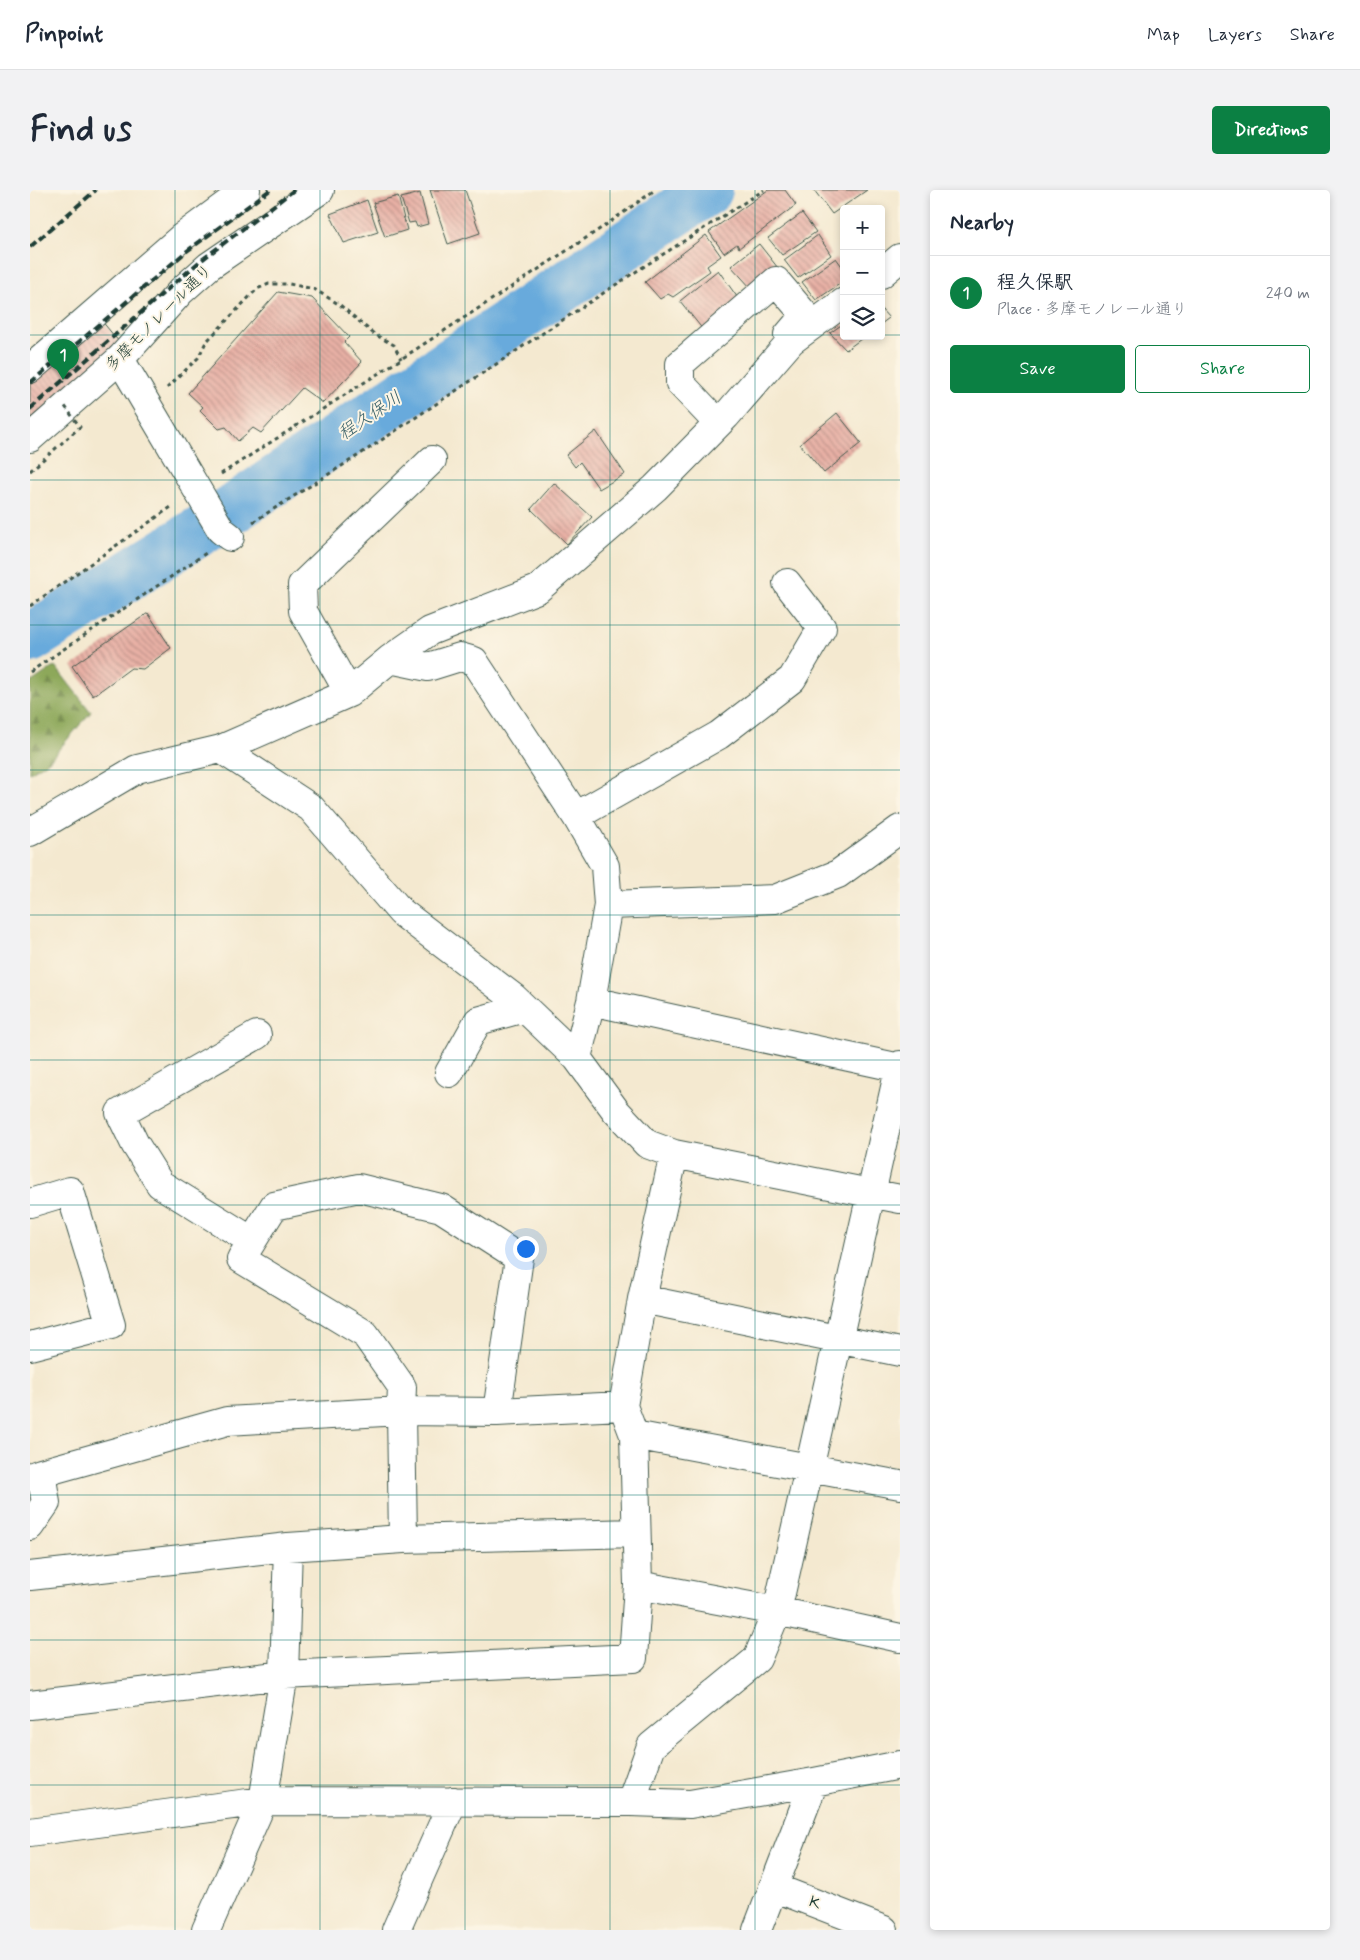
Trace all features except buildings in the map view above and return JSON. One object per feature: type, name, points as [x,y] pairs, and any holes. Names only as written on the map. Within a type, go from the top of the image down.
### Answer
[{"type":"street","points":[[30,369],[181,238],[246,190]]},
{"type":"street","name":"多摩モノレール通り","points":[[30,438],[120,359],[181,291],[209,266],[320,190]]},
{"type":"street","points":[[885,271],[900,258]]},
{"type":"street","points":[[718,422],[680,383],[680,364],[776,281],[806,315],[788,335],[791,342]]},
{"type":"street","points":[[30,832],[137,769],[221,749],[349,693],[390,659],[430,630],[538,589],[655,488],[791,342],[840,305]]},
{"type":"street","points":[[120,359],[199,494],[225,534]]},
{"type":"street","points":[[349,693],[303,611],[302,585],[432,460]]},
{"type":"street","points":[[576,816],[719,735],[792,679],[822,628],[787,584]]},
{"type":"street","points":[[390,659],[428,667],[460,657],[474,661],[576,816],[605,866],[608,905],[591,1001],[577,1058]]},
{"type":"street","points":[[221,749],[310,808],[401,912],[514,998],[577,1058],[616,1112],[647,1144],[674,1154],[900,1199]]},
{"type":"street","points":[[608,905],[775,899],[838,874],[900,829]]},
{"type":"street","points":[[591,1001],[900,1067],[777,1611],[757,1658],[651,1746],[631,1802]]},
{"type":"street","points":[[449,1073],[478,1022],[524,1008]]},
{"type":"street","points":[[252,1241],[160,1184],[135,1144],[120,1113],[257,1035]]},
{"type":"street","points":[[30,1705],[284,1675],[633,1658],[638,1585],[634,1435],[623,1406],[642,1299],[674,1154]]},
{"type":"street","points":[[404,1539],[402,1387],[365,1334],[241,1259],[274,1206],[359,1188],[441,1208],[519,1258],[497,1412]]},
{"type":"street","points":[[30,1203],[70,1191],[111,1325],[30,1346]]},
{"type":"street","points":[[642,1299],[900,1352]]},
{"type":"street","points":[[30,1526],[46,1504],[36,1476],[227,1421],[401,1411],[497,1412],[623,1406]]},
{"type":"street","points":[[634,1435],[900,1485]]},
{"type":"street","points":[[30,1576],[288,1547],[404,1539],[636,1533]]},
{"type":"street","points":[[206,1930],[263,1801],[284,1675],[288,1547]]},
{"type":"street","points":[[638,1585],[777,1611],[900,1638]]},
{"type":"street","points":[[30,1832],[263,1801],[631,1802],[690,1804],[900,1765]]},
{"type":"street","points":[[757,1930],[814,1782]]},
{"type":"street","points":[[396,1930],[453,1801]]},
{"type":"street","name":"K","points":[[773,1887],[884,1930]]},
{"type":"path","points":[[30,606],[603,227],[655,190]]},
{"type":"path","points":[[30,672],[225,534],[359,455],[629,276],[764,190]]},
{"type":"path","points":[[148,407],[198,358],[206,342],[256,289],[269,284],[289,284],[314,289],[340,305],[374,334],[394,345],[401,360]]},
{"type":"path","points":[[30,471],[80,427],[64,405]]},
{"type":"green space","points":[[55,666],[91,712],[49,761],[30,773],[30,683]]},
{"type":"waterway","name":"程久保川","points":[[30,638],[203,529],[708,190]]},
{"type":"railway","points":[[30,247],[96,190]]},
{"type":"railway","points":[[30,383],[187,251],[270,190]]},
{"type":"railway","points":[[30,409],[199,262],[294,190]]},
{"type":"place","name":"程久保駅","points":[[63,380]]}]
